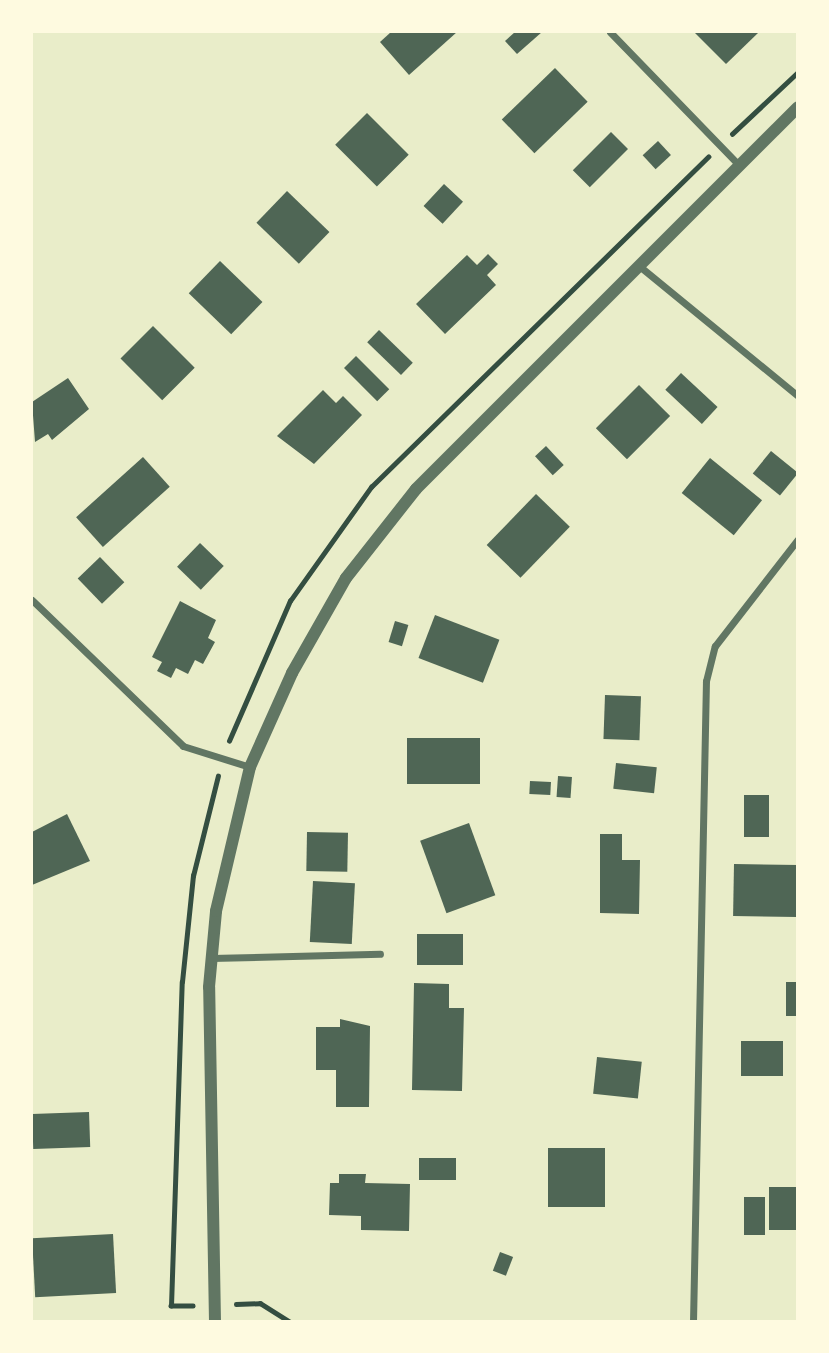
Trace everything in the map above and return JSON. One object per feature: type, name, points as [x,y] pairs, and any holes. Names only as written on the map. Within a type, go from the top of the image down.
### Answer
[{"type":"street","points":[[610,32],[739,165]]},
{"type":"street","points":[[215,1321],[211,958],[225,862],[250,768],[310,637],[369,544],[637,265],[797,107]]},
{"type":"street","points":[[637,265],[797,397]]},
{"type":"street","points":[[693,1321],[706,681],[715,646],[797,538]]},
{"type":"street","points":[[32,600],[183,746],[250,768]]},
{"type":"street","points":[[211,958],[380,954]]},
{"type":"path","points":[[290,1321],[260,1303],[171,1306],[182,982],[193,876],[222,761],[290,601],[371,487],[797,72]]},
{"type":"building","points":[[391,32],[457,32],[409,75],[380,42]]},
{"type":"building","points":[[515,32],[542,32],[517,54],[505,41]]},
{"type":"building","points":[[697,32],[759,32],[726,64],[695,33]]},
{"type":"building","points":[[555,68],[588,102],[534,153],[502,119]]},
{"type":"building","points":[[367,113],[409,155],[377,187],[335,145]]},
{"type":"building","points":[[611,132],[628,149],[590,187],[573,170]]},
{"type":"building","points":[[658,141],[671,155],[656,169],[643,155]]},
{"type":"building","points":[[444,184],[463,202],[443,224],[424,206]]},
{"type":"building","points":[[287,191],[329,232],[299,264],[256,223]]},
{"type":"building","points":[[488,254],[498,264],[487,275],[496,285],[445,334],[416,304],[467,255],[477,265]]},
{"type":"building","points":[[220,261],[262,302],[231,334],[189,293]]},
{"type":"building","points":[[153,326],[195,368],[162,400],[120,359]]},
{"type":"building","points":[[379,330],[413,363],[401,375],[367,342]]},
{"type":"building","points":[[356,356],[389,389],[377,401],[344,368]]},
{"type":"building","points":[[681,373],[718,407],[702,424],[665,390]]},
{"type":"building","points":[[68,378],[89,409],[52,440],[48,434],[35,442],[32,402]]},
{"type":"building","points":[[639,385],[670,416],[627,459],[596,428]]},
{"type":"building","points":[[323,390],[336,403],[343,396],[362,415],[314,464],[277,436]]},
{"type":"building","points":[[546,446],[564,465],[553,475],[535,456]]},
{"type":"building","points":[[771,451],[798,473],[780,496],[753,474]]},
{"type":"building","points":[[143,457],[170,487],[103,547],[76,517]]},
{"type":"building","points":[[710,458],[762,500],[734,535],[682,493]]},
{"type":"building","points":[[536,494],[570,527],[520,578],[487,545]]},
{"type":"building","points":[[200,543],[224,566],[201,590],[177,567]]},
{"type":"building","points":[[100,557],[124,582],[102,604],[78,579]]},
{"type":"building","points":[[180,601],[216,620],[208,638],[215,642],[203,664],[195,660],[188,674],[176,668],[171,678],[157,671],[162,662],[152,657]]},
{"type":"building","points":[[435,615],[499,640],[483,683],[419,658]]},
{"type":"building","points":[[395,621],[408,625],[402,646],[389,642]]},
{"type":"building","points":[[605,695],[641,696],[639,740],[603,739]]},
{"type":"building","points":[[407,738],[480,738],[480,784],[407,784]]},
{"type":"building","points":[[616,763],[657,767],[654,793],[613,789]]},
{"type":"building","points":[[558,776],[572,777],[571,798],[557,797]]},
{"type":"building","points":[[530,781],[551,782],[550,795],[529,794]]},
{"type":"building","points":[[744,795],[769,795],[769,837],[744,837]]},
{"type":"building","points":[[67,814],[90,861],[32,885],[32,832]]},
{"type":"building","points":[[469,823],[495,895],[446,913],[420,841]]},
{"type":"building","points":[[307,832],[348,833],[347,872],[306,871]]},
{"type":"building","points":[[600,834],[622,834],[622,860],[640,860],[639,914],[600,913]]},
{"type":"building","points":[[734,864],[798,865],[797,917],[733,916]]},
{"type":"building","points":[[313,881],[355,883],[352,944],[310,942]]},
{"type":"building","points":[[417,934],[463,934],[463,965],[417,965]]},
{"type":"building","points":[[786,982],[798,982],[798,1016],[786,1016]]},
{"type":"building","points":[[414,983],[449,984],[449,1008],[464,1008],[462,1091],[412,1090]]},
{"type":"building","points":[[340,1019],[370,1026],[369,1107],[336,1107],[336,1070],[316,1070],[316,1027],[340,1027]]},
{"type":"building","points":[[741,1041],[783,1041],[783,1076],[741,1076]]},
{"type":"building","points":[[597,1057],[642,1062],[638,1099],[593,1094]]},
{"type":"building","points":[[89,1112],[90,1147],[33,1149],[32,1114]]},
{"type":"building","points":[[548,1148],[605,1148],[605,1207],[548,1207]]},
{"type":"building","points":[[419,1158],[456,1158],[456,1180],[419,1180]]},
{"type":"building","points":[[339,1174],[366,1174],[365,1183],[410,1184],[409,1231],[361,1230],[361,1216],[329,1215],[330,1183],[339,1183]]},
{"type":"building","points":[[769,1187],[798,1187],[798,1230],[769,1230]]},
{"type":"building","points":[[744,1197],[765,1197],[765,1235],[744,1235]]},
{"type":"building","points":[[113,1234],[116,1293],[35,1297],[32,1238]]},
{"type":"building","points":[[500,1252],[513,1257],[506,1276],[493,1271]]}]
